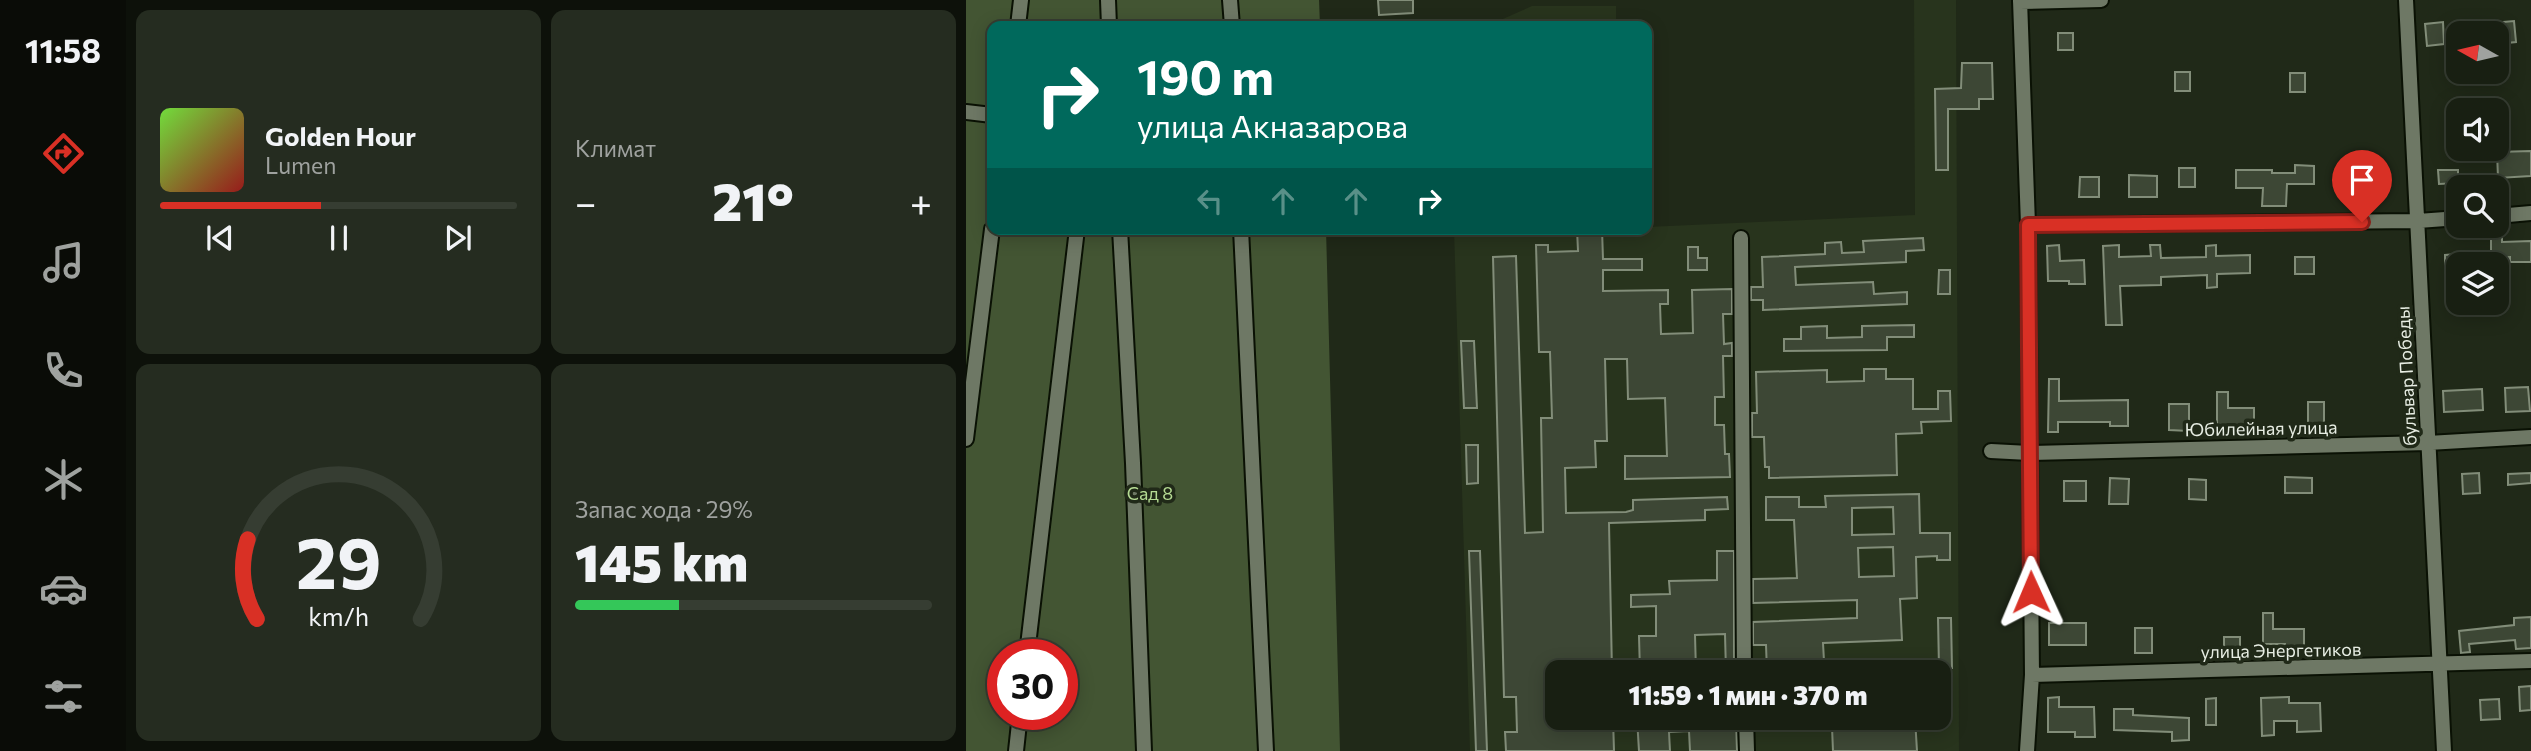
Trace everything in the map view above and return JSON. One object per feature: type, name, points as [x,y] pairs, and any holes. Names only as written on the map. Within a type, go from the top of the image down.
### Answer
[{"type":"street","points":[[1018,21],[1021,0]]},
{"type":"street","points":[[1108,0],[1109,21]]},
{"type":"street","points":[[1230,0],[1232,21]]},
{"type":"street","points":[[2027,751],[2032,675],[2028,225],[2020,1],[2101,0]]},
{"type":"street","name":"бульвар Победы","points":[[2406,0],[2444,751]]},
{"type":"street","points":[[966,112],[987,114]]},
{"type":"street","points":[[2509,214],[2531,213]]},
{"type":"street","points":[[2028,225],[2418,222],[2446,219]]},
{"type":"street","points":[[966,439],[991,235]]},
{"type":"street","points":[[1029,639],[1076,235]]},
{"type":"street","points":[[1121,235],[1144,751]]},
{"type":"street","points":[[1241,235],[1266,751]]},
{"type":"street","points":[[1741,238],[1744,660]]},
{"type":"street","name":"Юбилейная улица","points":[[1991,451],[2029,453],[2428,443],[2531,437]]},
{"type":"street","name":"улица Энергетиков","points":[[2032,675],[2531,661]]},
{"type":"street","points":[[1016,751],[1018,730]]},
{"type":"street","points":[[1746,730],[1747,751]]},
{"type":"shaded area","points":[[1914,0],[1956,0],[1959,751],[1470,751],[1454,235],[1652,235],[1652,227],[1915,215]]},
{"type":"shaded area","points":[[1532,6],[1616,6],[1616,21],[1498,21]]},
{"type":"green space","name":"Сад 8","points":[[966,0],[1319,0],[1320,21],[987,21],[987,235],[1326,235],[1340,751],[966,751]]},
{"type":"building","points":[[1378,0],[1413,0],[1413,13],[1379,15]]},
{"type":"building","points":[[2510,21],[2514,21],[2516,42],[2510,43]]},
{"type":"building","points":[[2443,22],[2444,44],[2427,46],[2425,24]]},
{"type":"building","points":[[2058,33],[2073,33],[2073,50],[2058,50]]},
{"type":"building","points":[[1962,63],[1992,63],[1993,99],[1979,99],[1979,109],[1948,109],[1948,170],[1936,170],[1935,89],[1961,88]]},
{"type":"building","points":[[2175,72],[2190,72],[2190,91],[2175,91]]},
{"type":"building","points":[[2290,73],[2305,73],[2305,92],[2290,92]]},
{"type":"building","points":[[2531,151],[2531,176],[2498,175],[2497,161],[2509,161],[2509,152]]},
{"type":"building","points":[[2295,165],[2314,166],[2314,184],[2287,184],[2286,206],[2262,206],[2263,188],[2236,188],[2236,170],[2295,173]]},
{"type":"building","points":[[2179,168],[2195,168],[2195,187],[2179,187]]},
{"type":"building","points":[[2438,170],[2458,170],[2458,175],[2446,175],[2446,184],[2439,184]]},
{"type":"building","points":[[2129,175],[2157,176],[2157,197],[2129,197]]},
{"type":"building","points":[[2080,177],[2099,177],[2099,197],[2079,197]]},
{"type":"building","points":[[1577,235],[1602,235],[1603,259],[1642,259],[1642,270],[1603,270],[1603,291],[1668,290],[1668,304],[1660,304],[1661,334],[1693,333],[1692,290],[1732,289],[1732,314],[1723,314],[1724,344],[1732,343],[1732,356],[1723,356],[1724,397],[1715,397],[1715,425],[1724,425],[1725,454],[1729,454],[1730,477],[1625,479],[1625,456],[1667,456],[1665,398],[1628,399],[1627,359],[1605,359],[1607,441],[1595,441],[1596,467],[1565,468],[1566,513],[1626,512],[1633,510],[1633,500],[1727,497],[1728,509],[1705,510],[1705,520],[1609,523],[1612,660],[1545,660],[1545,730],[1613,730],[1614,751],[1506,751],[1505,732],[1517,732],[1516,697],[1504,697],[1493,257],[1516,256],[1525,533],[1543,532],[1541,418],[1552,418],[1550,352],[1539,352],[1536,245],[1548,245],[1548,252],[1578,251]]},
{"type":"building","points":[[1923,238],[1924,250],[1906,251],[1906,262],[1795,267],[1796,285],[1873,282],[1874,294],[1907,292],[1907,304],[1763,310],[1763,300],[1751,300],[1751,287],[1763,287],[1762,257],[1825,254],[1825,243],[1841,242],[1842,253],[1864,252],[1863,241]]},
{"type":"building","points":[[2491,238],[2502,238],[2502,242],[2531,241],[2531,262],[2510,262],[2509,252],[2491,252]]},
{"type":"building","points":[[2059,245],[2060,261],[2084,260],[2085,284],[2048,281],[2047,246]]},
{"type":"building","points":[[2119,245],[2119,257],[2151,256],[2150,245],[2160,245],[2161,258],[2206,257],[2206,246],[2216,245],[2216,256],[2250,255],[2250,273],[2217,274],[2217,287],[2207,288],[2207,275],[2161,277],[2161,285],[2120,286],[2122,325],[2106,325],[2103,246]]},
{"type":"building","points":[[1688,247],[1698,247],[1698,258],[1707,258],[1707,270],[1688,270]]},
{"type":"building","points":[[2295,257],[2314,257],[2314,274],[2295,274]]},
{"type":"building","points":[[1939,270],[1950,270],[1950,294],[1938,294]]},
{"type":"building","points":[[1914,325],[1914,337],[1887,337],[1887,350],[1784,351],[1784,339],[1801,339],[1801,327],[1827,326],[1827,338],[1862,337],[1862,326]]},
{"type":"building","points":[[1461,341],[1474,341],[1477,408],[1464,408]]},
{"type":"building","points":[[1864,369],[1886,369],[1886,379],[1913,379],[1913,409],[1938,409],[1938,391],[1950,391],[1951,421],[1921,422],[1922,433],[1896,434],[1897,475],[1769,478],[1769,467],[1765,467],[1764,437],[1752,437],[1752,413],[1757,413],[1756,372],[1827,370],[1827,382],[1864,381]]},
{"type":"building","points":[[2049,379],[2059,379],[2059,401],[2128,400],[2128,426],[2110,426],[2110,422],[2058,422],[2058,432],[2048,432]]},
{"type":"building","points":[[2528,387],[2530,411],[2506,412],[2505,388]]},
{"type":"building","points":[[2482,389],[2483,410],[2444,412],[2443,391]]},
{"type":"building","points":[[2217,392],[2228,392],[2228,408],[2254,408],[2254,427],[2228,427],[2228,433],[2217,433]]},
{"type":"building","points":[[2308,402],[2324,402],[2324,425],[2308,425]]},
{"type":"building","points":[[2169,404],[2189,404],[2189,431],[2169,430]]},
{"type":"building","points":[[1466,445],[1478,445],[1478,483],[1467,484]]},
{"type":"building","points":[[2479,473],[2480,493],[2463,494],[2462,474]]},
{"type":"building","points":[[2531,473],[2531,483],[2508,485],[2508,474]]},
{"type":"building","points":[[2285,477],[2312,478],[2312,493],[2285,493]]},
{"type":"building","points":[[2110,478],[2129,479],[2128,504],[2109,504]]},
{"type":"building","points":[[2189,479],[2206,480],[2206,500],[2189,499]]},
{"type":"building","points":[[2064,481],[2086,481],[2086,501],[2064,501]]},
{"type":"building","points":[[1919,494],[1920,533],[1950,533],[1950,560],[1937,560],[1937,556],[1916,557],[1917,598],[1900,599],[1902,640],[1823,643],[1824,660],[1767,660],[1766,645],[1753,645],[1753,622],[1857,618],[1857,600],[1753,603],[1753,579],[1797,578],[1794,520],[1766,520],[1766,497],[1799,497],[1799,507],[1826,507],[1825,496]],"holes":[[[1893,507],[1894,534],[1852,535],[1852,508]],[[1893,547],[1894,576],[1859,577],[1858,548]]]},
{"type":"building","points":[[1469,551],[1480,551],[1487,751],[1476,751]]},
{"type":"building","points":[[1717,551],[1734,551],[1734,660],[1726,660],[1725,634],[1695,635],[1696,660],[1640,660],[1639,636],[1656,636],[1656,606],[1631,607],[1631,595],[1670,594],[1669,581],[1717,580]]},
{"type":"building","points":[[2263,613],[2273,613],[2273,629],[2304,629],[2304,650],[2285,650],[2285,644],[2263,644]]},
{"type":"building","points":[[2531,617],[2531,648],[2516,649],[2515,640],[2469,644],[2470,652],[2461,653],[2459,631],[2514,625],[2514,618]]},
{"type":"building","points":[[1938,618],[1951,618],[1952,668],[1951,660],[1939,660]]},
{"type":"building","points":[[2049,623],[2086,623],[2086,645],[2049,645]]},
{"type":"building","points":[[2135,628],[2152,628],[2152,653],[2135,653]]},
{"type":"building","points":[[2224,637],[2240,637],[2240,655],[2224,655]]},
{"type":"building","points":[[2531,686],[2531,710],[2520,711],[2519,687]]},
{"type":"building","points":[[2059,697],[2059,707],[2094,707],[2095,737],[2075,737],[2075,732],[2048,732],[2048,698]]},
{"type":"building","points":[[2289,697],[2289,703],[2320,703],[2321,731],[2297,732],[2297,721],[2274,721],[2274,735],[2262,736],[2261,698]]},
{"type":"building","points":[[2216,698],[2216,725],[2206,725],[2206,699]]},
{"type":"building","points":[[2499,699],[2500,719],[2481,720],[2480,700]]},
{"type":"building","points":[[2114,709],[2133,709],[2133,715],[2189,718],[2189,740],[2172,741],[2172,732],[2114,730]]},
{"type":"building","points":[[1638,730],[1736,730],[1737,751],[1690,751],[1689,731],[1669,732],[1670,751],[1639,751]]},
{"type":"building","points":[[1832,730],[1916,730],[1917,751],[1833,751]]},
{"type":"route","points":[[2031,592],[2028,225],[2362,222]]}]
